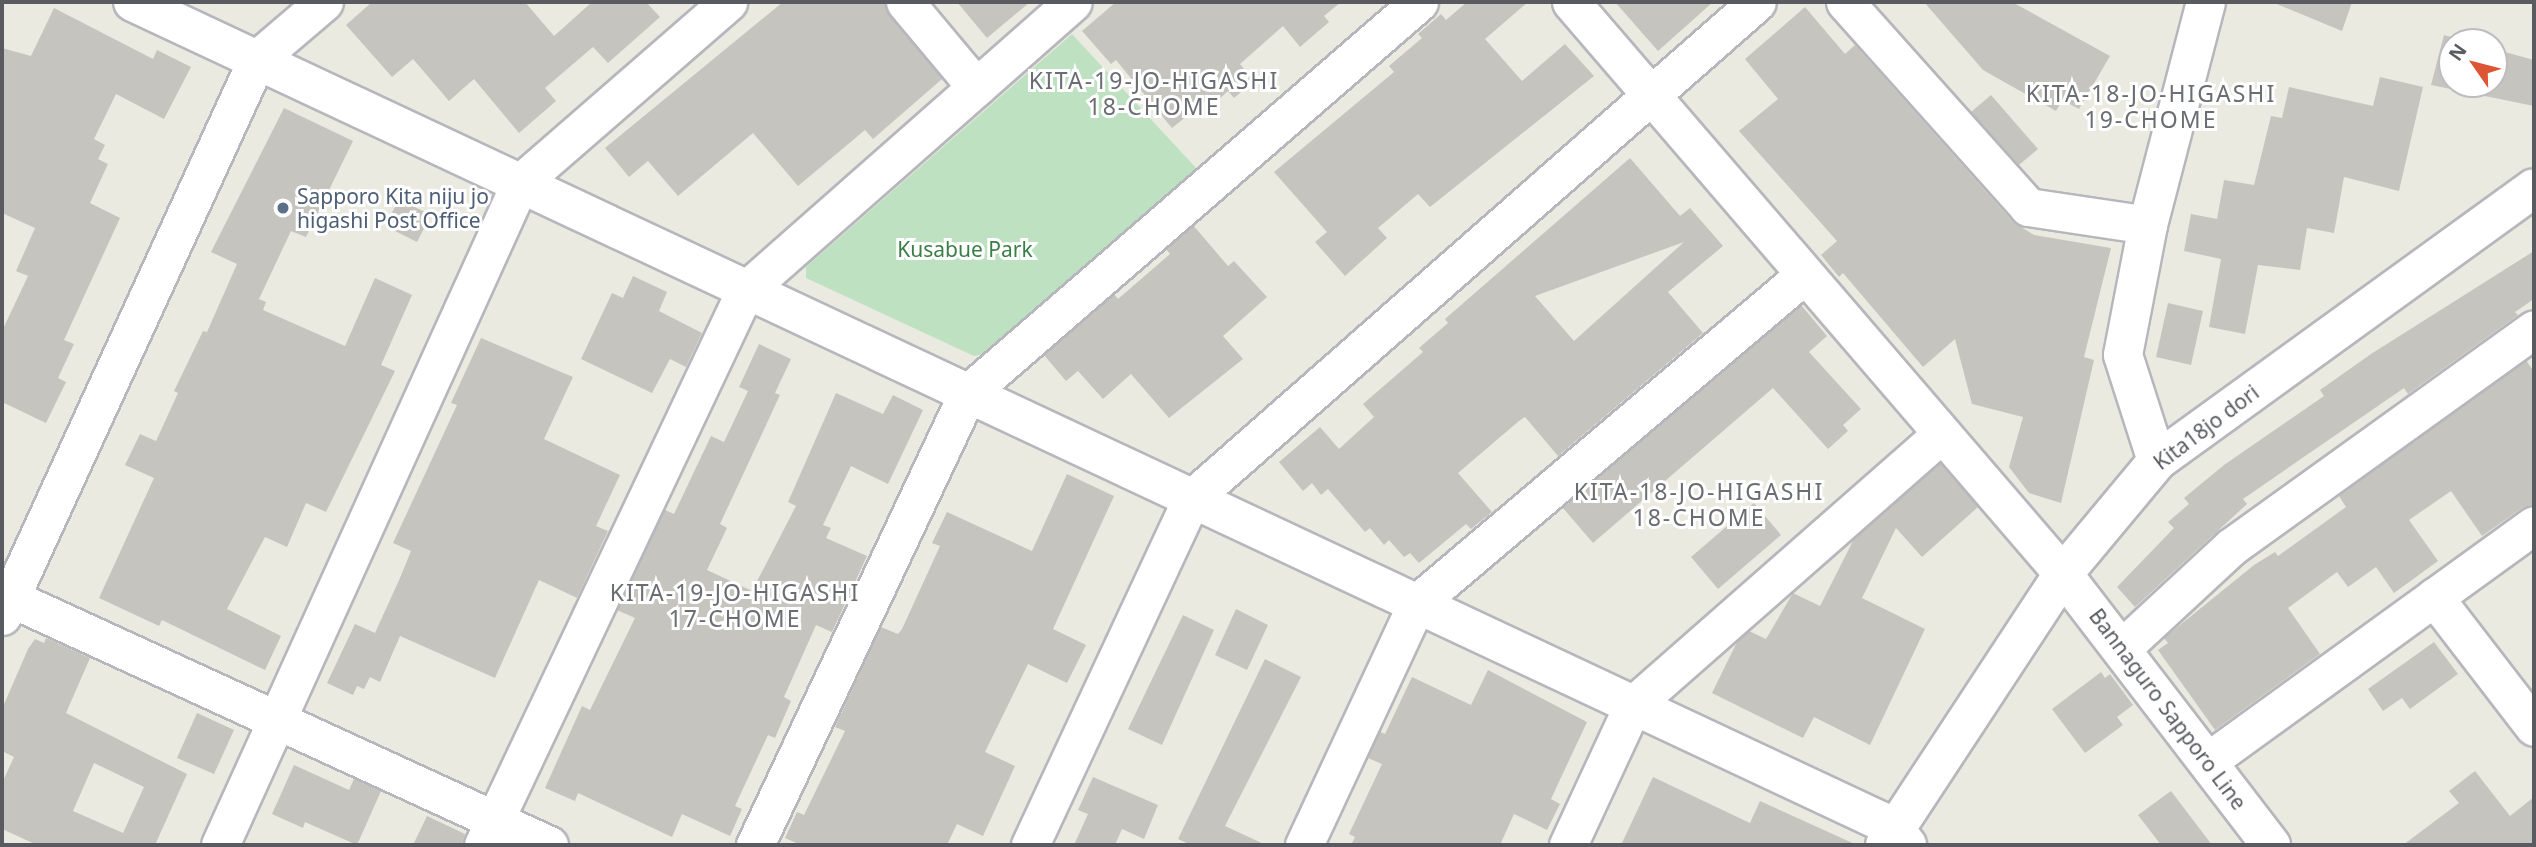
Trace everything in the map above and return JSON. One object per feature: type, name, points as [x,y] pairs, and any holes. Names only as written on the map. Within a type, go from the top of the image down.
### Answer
[{"type":"street","points":[[133,2],[1633,705],[1895,839]]},
{"type":"street","points":[[324,2],[257,59],[4,602],[277,716],[489,832],[550,845]]},
{"type":"street","points":[[220,845],[520,183],[728,2]]},
{"type":"street","points":[[905,2],[976,87]]},
{"type":"street","points":[[489,832],[746,291],[1073,2]]},
{"type":"street","points":[[755,845],[968,393],[1419,2]]},
{"type":"street","points":[[1571,2],[1939,436],[2063,574]]},
{"type":"street","points":[[1030,845],[1191,499],[1757,2]]},
{"type":"street","points":[[1845,2],[2028,207],[2148,225]]},
{"type":"street","points":[[2157,461],[2123,355],[2148,225],[2206,2]]},
{"type":"street","name":"Kita18jo dori","points":[[1895,839],[2063,574],[2157,461],[2534,188]]},
{"type":"street","points":[[1304,845],[1417,603],[1803,276]]},
{"type":"street","points":[[2123,647],[2231,547],[2534,329]]},
{"type":"street","points":[[1569,845],[1633,705],[1939,436]]},
{"type":"street","points":[[2208,761],[2534,525]]},
{"type":"street","name":"Bannaguro Sapporo Line","points":[[2063,574],[2123,647],[2271,845]]},
{"type":"street","points":[[2434,597],[2534,727]]},
{"type":"green space","name":"Kusabue Park","points":[[1072,34],[1197,169],[985,354],[974,356],[806,278],[806,267]]},
{"type":"building","points":[[372,2],[525,2],[554,36],[592,2],[646,2],[660,17],[608,63],[593,47],[545,88],[556,101],[519,133],[474,79],[449,101],[413,59],[392,77],[346,25]]},
{"type":"building","points":[[783,2],[885,2],[889,15],[942,79],[873,139],[865,130],[798,186],[753,133],[678,196],[648,161],[629,177],[605,148]]},
{"type":"building","points":[[957,2],[1030,2],[987,38]]},
{"type":"building","points":[[1116,2],[1341,2],[1324,16],[1329,22],[1300,47],[1283,26],[1240,64],[1254,81],[1234,98],[1228,91],[1217,101],[1213,95],[1172,128],[1116,60],[1111,64],[1082,31]]},
{"type":"building","points":[[1467,2],[1528,2],[1485,39],[1522,81],[1565,44],[1594,76],[1430,207],[1418,194],[1378,228],[1387,238],[1345,276],[1315,242],[1327,232],[1274,172],[1394,72],[1389,66],[1422,38],[1418,34],[1441,14],[1446,20]]},
{"type":"building","points":[[1615,2],[1713,2],[1658,51]]},
{"type":"building","points":[[1924,2],[2012,2],[2110,56],[2079,109],[2062,100],[2056,111],[1983,70]]},
{"type":"building","points":[[2272,2],[2352,2],[2342,31]]},
{"type":"building","points":[[1805,7],[1845,54],[1855,45],[2013,222],[2034,235],[2111,248],[2084,357],[2094,360],[2061,503],[2029,493],[2009,467],[2023,417],[1972,404],[1955,339],[1923,367],[1843,273],[1839,277],[1821,255],[1837,241],[1739,131],[1778,99],[1745,59]]},
{"type":"building","points":[[54,8],[153,59],[157,50],[191,67],[164,119],[116,94],[94,139],[105,145],[98,159],[108,164],[90,203],[120,218],[64,340],[74,344],[58,378],[66,382],[46,423],[2,402],[2,331],[28,276],[16,271],[35,228],[2,213],[2,48],[31,56]]},
{"type":"building","points":[[2508,53],[2534,60],[2534,106],[2495,98],[2508,98]]},
{"type":"building","points":[[2438,58],[2438,86],[2431,85]]},
{"type":"building","points":[[2380,77],[2423,87],[2399,191],[2344,177],[2334,233],[2307,228],[2300,270],[2258,265],[2245,334],[2209,327],[2221,259],[2184,251],[2191,214],[2217,219],[2224,180],[2254,185],[2271,116],[2282,118],[2289,87],[2373,106]]},
{"type":"building","points":[[1991,95],[2038,149],[2019,165],[1971,112]]},
{"type":"building","points":[[284,108],[353,141],[306,237],[291,231],[259,299],[266,302],[263,310],[345,346],[375,278],[412,295],[381,365],[395,371],[326,512],[306,503],[287,547],[265,537],[227,609],[281,636],[265,670],[162,620],[159,626],[99,598],[154,478],[125,465],[140,434],[156,441],[178,393],[174,391],[203,331],[207,332],[237,264],[211,252]]},
{"type":"building","points":[[1630,158],[1680,216],[1690,208],[1723,246],[1668,292],[1703,333],[1558,456],[1525,417],[1519,421],[1458,473],[1492,512],[1471,529],[1466,524],[1419,563],[1410,553],[1404,557],[1389,540],[1384,545],[1370,528],[1365,532],[1328,489],[1321,495],[1312,483],[1303,491],[1279,462],[1320,427],[1339,449],[1374,417],[1363,404],[1423,352],[1419,348],[1448,323],[1445,319]],"holes":[[[1684,242],[1574,341],[1535,296]]]},
{"type":"building","points":[[399,199],[431,215],[417,242],[385,226]]},
{"type":"building","points":[[1193,225],[1228,266],[1234,261],[1267,297],[1223,336],[1243,359],[1169,418],[1131,374],[1103,399],[1078,371],[1066,381],[1044,355],[1114,294],[1118,299],[1170,254],[1166,249]]},
{"type":"building","points":[[2534,251],[2534,299],[2515,312],[2518,315],[2408,394],[2404,388],[2243,499],[2247,504],[2135,607],[2117,587],[2174,528],[2168,522],[2189,504],[2184,498],[2224,465],[2324,396],[2320,390],[2371,354]]},
{"type":"building","points":[[633,276],[667,292],[659,311],[702,333],[686,367],[670,359],[652,393],[581,359],[612,293],[623,298]]},
{"type":"building","points":[[2168,303],[2203,311],[2191,365],[2156,357]]},
{"type":"building","points":[[1801,305],[1827,336],[1809,352],[1861,409],[1843,425],[1848,431],[1828,449],[1773,388],[1593,543],[1563,508]]},
{"type":"building","points":[[481,338],[573,377],[544,439],[620,475],[596,526],[608,531],[577,598],[539,580],[495,678],[400,636],[380,682],[370,677],[364,689],[357,686],[353,695],[327,683],[355,624],[375,633],[400,578],[411,551],[393,543],[457,405],[451,403]]},
{"type":"building","points":[[759,344],[791,359],[775,393],[780,395],[720,524],[727,528],[707,570],[752,591],[796,506],[788,502],[836,393],[883,414],[893,395],[923,410],[888,484],[851,466],[823,525],[831,528],[826,538],[867,556],[832,632],[816,625],[784,697],[791,701],[775,738],[768,735],[735,806],[742,809],[730,836],[682,814],[672,837],[578,793],[575,801],[545,788],[582,706],[590,710],[635,618],[617,610],[646,549],[665,510],[674,514],[711,436],[724,442],[748,391],[739,387]]},
{"type":"building","points":[[2526,360],[2534,372],[2534,504],[2522,508],[2482,536],[2451,491],[2409,520],[2438,561],[2394,593],[2376,567],[2348,587],[2337,572],[2288,608],[2320,654],[2215,730],[2158,650],[2168,643],[2164,638],[2254,565],[2275,552],[2278,556],[2346,507],[2339,496]]},
{"type":"building","points":[[1940,463],[1978,507],[1922,557],[1896,528],[1862,598],[1925,629],[1870,745],[1814,717],[1803,738],[1712,693],[1738,640],[1749,631],[1766,639],[1793,593],[1820,606],[1854,539]]},
{"type":"building","points":[[1067,474],[1114,496],[1053,629],[1086,645],[1067,683],[1028,664],[985,752],[1015,766],[983,836],[957,824],[947,845],[801,845],[785,838],[797,812],[804,815],[845,731],[835,727],[881,627],[898,634],[902,629],[940,546],[932,543],[947,512],[1032,551]]},
{"type":"building","points":[[1754,503],[1781,535],[1718,589],[1691,557]]},
{"type":"building","points":[[1236,609],[1268,625],[1247,670],[1215,655]]},
{"type":"building","points":[[1183,615],[1214,630],[1162,745],[1128,729]]},
{"type":"building","points":[[46,638],[90,658],[66,713],[187,774],[155,845],[37,845],[2,829],[2,783],[14,757],[2,751],[2,709],[28,649],[35,639],[44,643]],"holes":[[[94,763],[144,787],[123,833],[73,811]]]},
{"type":"building","points":[[2434,642],[2458,674],[2410,709],[2402,698],[2383,711],[2368,689]]},
{"type":"building","points":[[1265,659],[1301,677],[1225,826],[1266,845],[1191,845],[1178,839]]},
{"type":"building","points":[[1488,670],[1587,722],[1551,799],[1560,804],[1547,830],[1514,814],[1500,845],[1351,845],[1355,837],[1349,834],[1382,764],[1368,758],[1380,732],[1385,734],[1412,677],[1471,705]]},
{"type":"building","points":[[2101,672],[2105,678],[2110,674],[2133,705],[2117,717],[2123,725],[2085,753],[2052,709]]},
{"type":"building","points":[[197,713],[234,730],[214,774],[177,758]]},
{"type":"building","points":[[294,765],[349,790],[354,779],[381,791],[357,845],[305,822],[303,828],[272,814]]},
{"type":"building","points":[[2475,771],[2510,816],[2534,797],[2534,845],[2403,845],[2459,803],[2449,791]]},
{"type":"building","points":[[1093,777],[1158,805],[1144,839],[1122,829],[1115,845],[1074,845],[1088,814],[1078,810]]},
{"type":"building","points":[[1653,777],[1750,823],[1760,801],[1857,845],[1621,845]]},
{"type":"building","points":[[2171,791],[2212,845],[2161,845],[2138,815]]},
{"type":"building","points":[[427,816],[465,834],[462,845],[413,845]]},
{"type":"place","name":"Sapporo Kita niju jo higashi Post Office","points":[[283,208]]},
{"type":"district","name":"KITA-19-JO-HIGASHI 18-CHOME","points":[[1154,93]]},
{"type":"district","name":"KITA-18-JO-HIGASHI 19-CHOME","points":[[2151,106]]},
{"type":"district","name":"KITA-18-JO-HIGASHI 18-CHOME","points":[[1699,504]]},
{"type":"district","name":"KITA-19-JO-HIGASHI 17-CHOME","points":[[735,605]]}]
